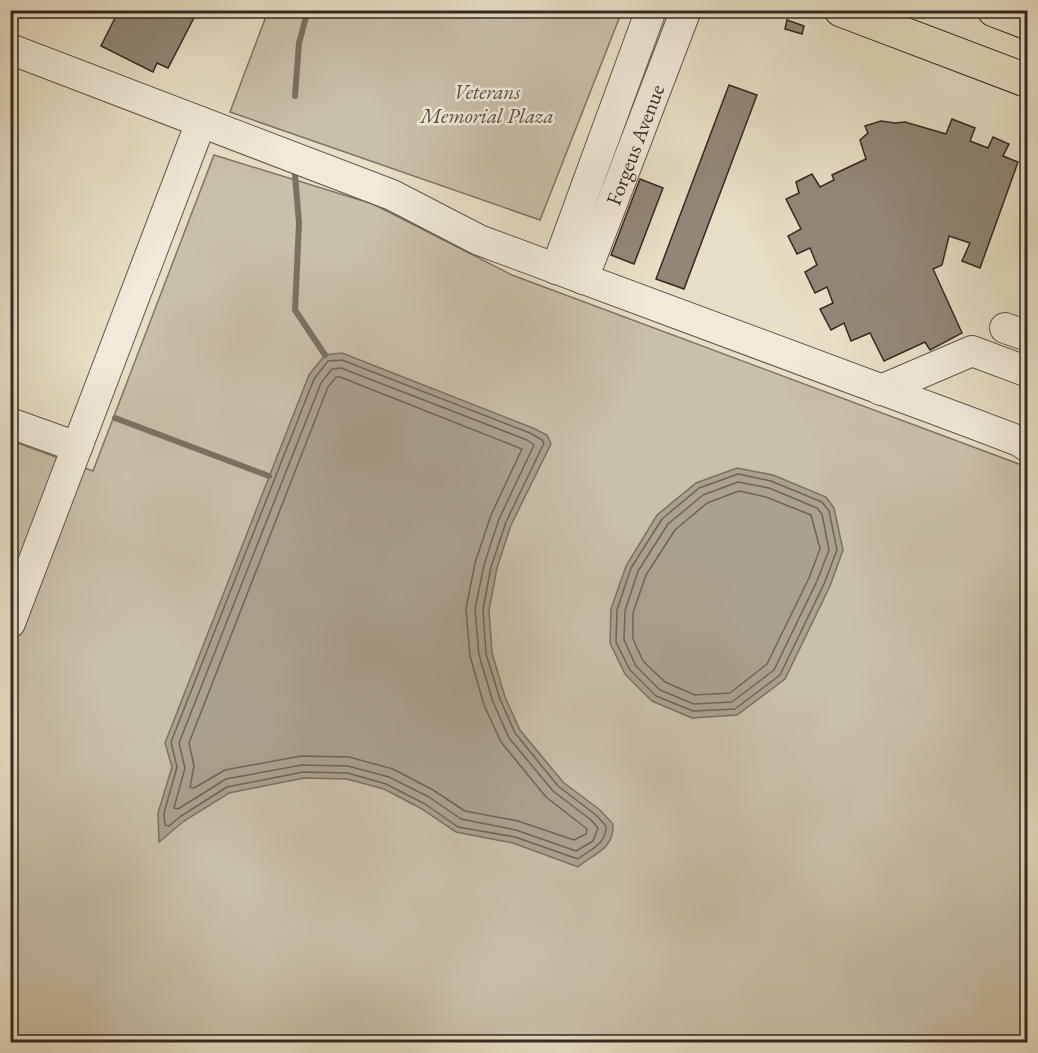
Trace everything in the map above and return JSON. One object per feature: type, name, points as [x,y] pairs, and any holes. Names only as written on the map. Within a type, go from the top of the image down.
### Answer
[{"type":"main road","points":[[841,10],[1028,81]]},
{"type":"main road","points":[[994,10],[1028,23]]},
{"type":"street","name":"Forgeus Avenue","points":[[556,268],[651,10]]},
{"type":"street","name":"Forgeus Avenue","points":[[583,279],[686,10]]},
{"type":"street","points":[[10,50],[392,195],[479,240],[1019,441],[1028,447]]},
{"type":"street","points":[[10,623],[17,588],[77,447],[201,122]]},
{"type":"street","points":[[881,390],[972,351],[1028,372]]},
{"type":"street","points":[[10,423],[77,447]]},
{"type":"green space","name":"Veterans Memorial Plaza","points":[[268,10],[622,11],[540,220],[230,112]]},
{"type":"green space","points":[[214,155],[373,204],[512,275],[1027,467],[1027,1042],[11,1042],[10,440],[93,471]]},
{"type":"water","points":[[342,353],[547,435],[551,444],[511,525],[497,568],[489,610],[492,653],[505,697],[520,730],[563,782],[600,810],[613,824],[607,845],[578,867],[513,843],[456,832],[422,809],[384,789],[347,779],[304,778],[229,793],[184,821],[159,842],[158,813],[172,767],[165,743],[309,375],[325,355]]},
{"type":"water","points":[[737,468],[773,475],[826,497],[834,508],[843,550],[830,586],[785,679],[737,715],[692,718],[652,701],[625,674],[610,643],[611,609],[626,566],[657,515],[696,483]]},
{"type":"building","points":[[119,10],[198,10],[168,68],[157,63],[153,72],[101,46]]},
{"type":"building","points":[[787,20],[804,26],[802,34],[785,29]]},
{"type":"building","points":[[729,85],[757,95],[684,289],[656,279]]},
{"type":"building","points":[[952,119],[975,128],[970,141],[988,148],[993,137],[1009,144],[1003,156],[1018,162],[980,268],[962,261],[970,243],[949,236],[942,265],[933,269],[962,333],[930,350],[925,342],[884,361],[870,333],[851,341],[844,323],[831,330],[820,309],[833,303],[827,287],[815,293],[805,272],[817,265],[810,248],[797,254],[788,236],[801,229],[786,199],[799,193],[796,182],[812,174],[820,187],[834,180],[832,175],[866,159],[860,140],[868,133],[865,126],[881,121],[905,122],[946,134]]},
{"type":"building","points":[[640,179],[663,188],[634,264],[611,255]]},
{"type":"waterway","points":[[295,96],[299,43],[308,10]]},
{"type":"waterway","points":[[295,175],[299,223],[295,310],[325,355]]},
{"type":"waterway","points":[[115,418],[269,476]]}]
